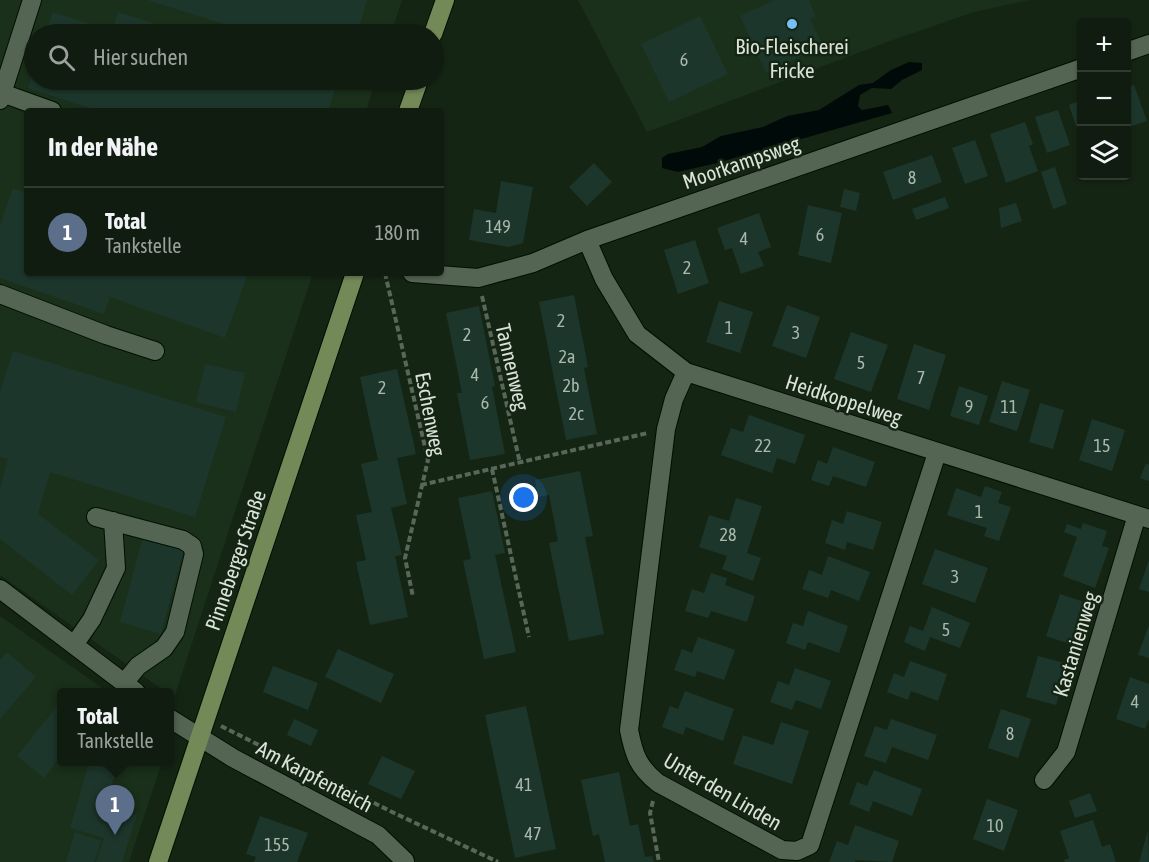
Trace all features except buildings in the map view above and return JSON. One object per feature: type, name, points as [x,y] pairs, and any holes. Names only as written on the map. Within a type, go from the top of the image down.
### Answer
[{"type":"main road","points":[[436,24],[444,0]]},
{"type":"main road","points":[[409,108],[415,90]]},
{"type":"main road","name":"Pinneberger Straße","points":[[158,862],[355,276]]},
{"type":"street","points":[[24,24],[32,0]]},
{"type":"street","points":[[24,25],[1,96],[42,108]]},
{"type":"street","points":[[1131,50],[1149,44]]},
{"type":"street","name":"Moorkampsweg","points":[[444,275],[478,278],[533,263],[587,240],[1077,70]]},
{"type":"street","name":"Heidkoppelweg","points":[[587,240],[604,279],[637,334],[686,372],[1143,517]]},
{"type":"street","points":[[0,294],[106,335],[155,351]]},
{"type":"street","name":"Unter den Linden","points":[[686,372],[674,399],[666,429],[629,730],[633,752],[643,771],[658,783],[782,850],[797,851],[810,845],[937,453]]},
{"type":"street","name":"Kastanienweg","points":[[1044,780],[1066,752],[1143,517]]},
{"type":"street","points":[[0,589],[130,688],[138,666],[164,648],[175,632],[194,554],[192,546],[183,540],[105,519],[116,568],[92,619],[74,645]]},
{"type":"street","name":"Am Karpfenteich","points":[[174,721],[233,758],[378,835],[405,861]]},
{"type":"path","name":"Eschenweg","points":[[386,276],[428,460],[405,558],[413,597]]},
{"type":"path","name":"Tannenweg","points":[[478,278],[520,463]]},
{"type":"path","points":[[421,486],[666,429]]},
{"type":"path","points":[[492,469],[529,637]]},
{"type":"path","points":[[205,717],[390,811],[498,862]]},
{"type":"path","points":[[658,783],[650,813],[659,862]]},
{"type":"shaded area","points":[[0,0],[402,0],[394,24],[24,24],[24,90],[373,90],[367,108],[24,108],[24,276],[312,276],[174,698],[174,688],[160,688],[0,575]]},
{"type":"shaded area","points":[[578,0],[1029,0],[974,12],[890,41],[647,132]]},
{"type":"shaded area","points":[[909,62],[922,63],[922,70],[902,80],[891,89],[872,88],[860,95],[858,106],[862,110],[888,105],[892,113],[717,163],[678,172],[662,168],[662,158],[668,154],[702,147],[721,136],[763,127],[787,116],[819,110],[859,85],[873,83],[891,70]]},
{"type":"shaded area","points":[[0,616],[102,688],[57,688],[57,766],[161,766],[129,862],[0,862]]},
{"type":"place","name":"Bio-Fleischerei Fricke","points":[[792,24]]},
{"type":"place","name":"Total","points":[[115,835]]}]
